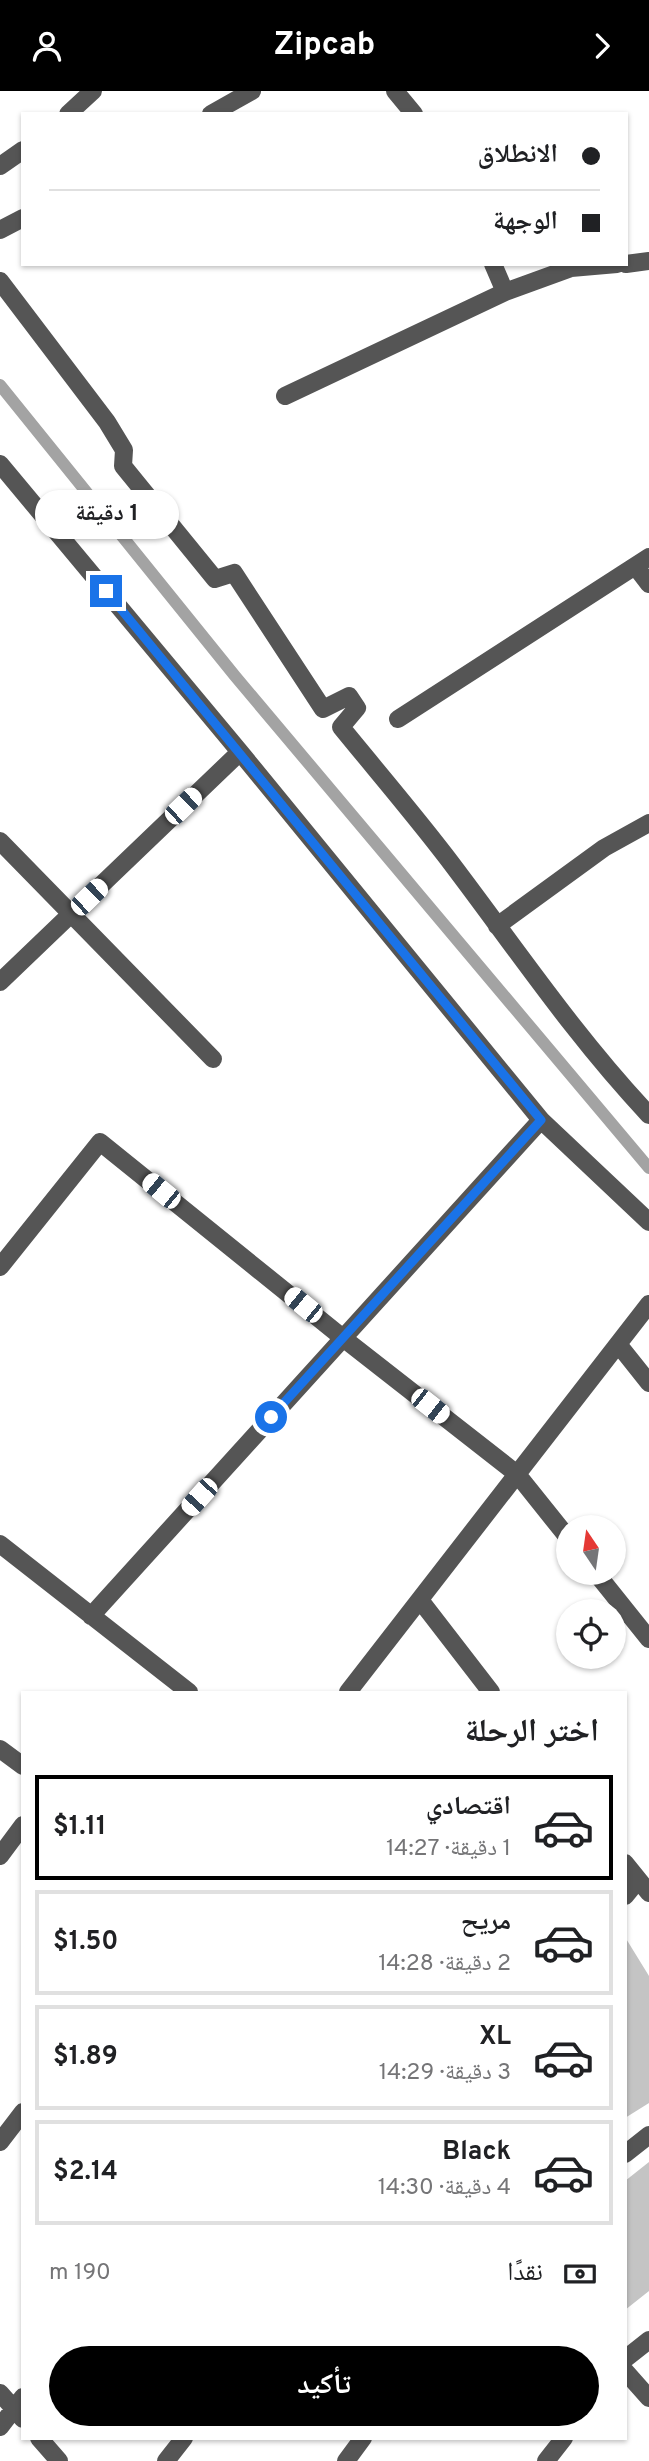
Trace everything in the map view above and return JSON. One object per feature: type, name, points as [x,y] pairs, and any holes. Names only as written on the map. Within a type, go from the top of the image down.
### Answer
[{"type":"street","points":[[70,112],[93,91]]},
{"type":"street","points":[[215,112],[252,91]]},
{"type":"street","points":[[395,91],[412,112]]},
{"type":"street","points":[[0,166],[21,151]]},
{"type":"street","points":[[0,230],[21,219]]},
{"type":"street","points":[[628,264],[649,261]]},
{"type":"street","points":[[494,266],[505,292]]},
{"type":"street","points":[[285,397],[505,292],[571,268],[594,266]]},
{"type":"street","points":[[0,281],[107,422],[124,450],[123,466],[215,579],[234,573],[323,709],[348,696],[356,708],[341,727],[444,854],[564,1015],[649,1115]]},
{"type":"street","points":[[0,464],[541,1120],[649,1223]]},
{"type":"street","points":[[398,719],[643,562],[649,584]]},
{"type":"street","points":[[0,982],[240,752]]},
{"type":"street","points":[[497,926],[604,848],[649,823]]},
{"type":"street","points":[[0,841],[213,1059]]},
{"type":"street","points":[[91,1616],[541,1120]]},
{"type":"street","points":[[0,1267],[100,1142],[517,1474],[556,1523]]},
{"type":"street","points":[[349,1691],[649,1304]]},
{"type":"street","points":[[618,1343],[649,1383]]},
{"type":"street","points":[[0,1543],[188,1691]]},
{"type":"street","points":[[606,1585],[649,1639]]},
{"type":"street","points":[[420,1600],[490,1691]]},
{"type":"street","points":[[0,1749],[21,1765]]},
{"type":"street","points":[[0,1856],[21,1828]]},
{"type":"street","points":[[627,1866],[644,1887],[627,1895]]},
{"type":"street","points":[[0,2142],[21,2115]]},
{"type":"street","points":[[627,2152],[649,2135]]},
{"type":"street","points":[[627,2357],[649,2340]]},
{"type":"street","points":[[627,2373],[649,2398]]},
{"type":"street","points":[[0,2393],[20,2408],[0,2427]]},
{"type":"street","points":[[40,2440],[59,2461]]},
{"type":"street","points":[[166,2461],[182,2440]]},
{"type":"street","points":[[346,2461],[362,2440]]},
{"type":"street","points":[[546,2461],[562,2440]]},
{"type":"building","points":[[627,1940],[649,1976],[649,2103],[627,2117]]},
{"type":"building","points":[[649,2162],[649,2291],[627,2308],[627,2179]]},
{"type":"waterway","points":[[0,385],[235,676],[649,1168]]},
{"type":"route","points":[[106,591],[541,1120],[271,1417]]}]
